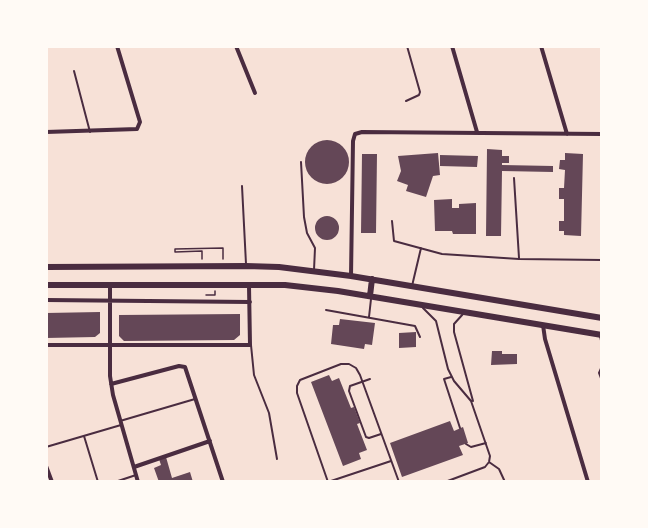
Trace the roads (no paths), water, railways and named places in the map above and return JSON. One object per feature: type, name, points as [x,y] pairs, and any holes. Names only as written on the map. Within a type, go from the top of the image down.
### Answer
[{"type":"main road","points":[[46,267],[246,266],[314,272],[372,279],[602,318]]},
{"type":"main road","points":[[371,296],[372,279]]},
{"type":"main road","points":[[46,285],[285,285],[371,296],[601,335]]},
{"type":"street","points":[[46,132],[137,129],[139,126],[117,46]]},
{"type":"street","points":[[236,46],[255,93]]},
{"type":"street","points":[[452,46],[477,133]]},
{"type":"street","points":[[541,46],[567,134]]},
{"type":"street","points":[[351,276],[353,136],[362,132],[602,134]]},
{"type":"street","points":[[110,284],[111,384],[138,482]]},
{"type":"street","points":[[46,345],[250,345],[249,284]]},
{"type":"street","points":[[46,300],[250,302]]},
{"type":"street","points":[[543,325],[545,339],[588,482]]},
{"type":"street","points":[[111,384],[184,366],[187,368],[223,482]]},
{"type":"street","points":[[134,467],[210,441]]},
{"type":"street","points":[[46,466],[52,482]]},
{"type":"lane","points":[[406,100],[419,95],[420,92],[407,46]]},
{"type":"lane","points":[[74,71],[90,132]]},
{"type":"lane","points":[[300,162],[305,226],[315,248],[314,272]]},
{"type":"lane","points":[[513,177],[519,259]]},
{"type":"lane","points":[[242,186],[246,266]]},
{"type":"lane","points":[[392,221],[394,241],[442,254],[519,259],[602,260]]},
{"type":"lane","points":[[412,287],[422,248]]},
{"type":"lane","points":[[369,317],[371,296]]},
{"type":"lane","points":[[413,303],[428,312],[436,321],[451,377],[473,405],[490,456],[485,467],[445,482]]},
{"type":"lane","points":[[326,310],[415,326],[420,337]]},
{"type":"lane","points":[[465,312],[456,321],[454,332],[473,405]]},
{"type":"lane","points":[[601,335],[602,345]]},
{"type":"lane","points":[[250,345],[255,375],[269,413],[277,459]]},
{"type":"lane","points":[[391,460],[328,482],[297,393],[298,383],[303,377],[341,364],[349,364],[356,368],[362,382],[381,434],[391,460],[399,482]]},
{"type":"lane","points":[[602,366],[599,374],[602,381]]},
{"type":"lane","points":[[451,377],[444,380],[460,428]]},
{"type":"lane","points":[[370,379],[350,386],[349,391],[365,436],[369,438],[381,434]]},
{"type":"lane","points":[[46,447],[196,398]]},
{"type":"lane","points":[[84,435],[98,482]]},
{"type":"lane","points":[[466,444],[471,447],[486,443]]},
{"type":"lane","points":[[489,462],[499,469],[505,482]]},
{"type":"lane","points":[[115,482],[136,475]]}]
